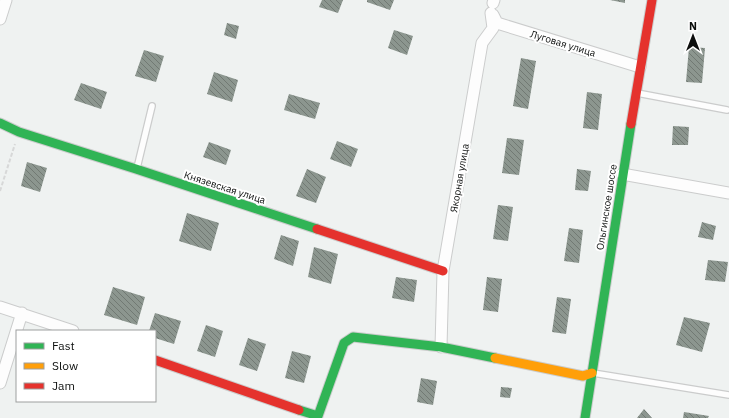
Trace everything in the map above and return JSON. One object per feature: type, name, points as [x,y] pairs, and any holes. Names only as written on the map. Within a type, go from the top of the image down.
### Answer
[{"type":"street","points":[[0,19],[6,0]]},
{"type":"street","name":"Ольгинское шоссе","points":[[585,418],[622,174],[652,0]]},
{"type":"street","name":"Луговая улица","points":[[493,5],[497,23],[640,67]]},
{"type":"street","name":"Якорная улица","points":[[441,347],[443,271],[482,43],[494,28],[493,5]]},
{"type":"street","name":"Князевская улица","points":[[0,124],[19,132],[136,169],[443,271]]},
{"type":"street","points":[[622,174],[729,193]]},
{"type":"street","points":[[0,306],[69,330]]},
{"type":"street","points":[[17,330],[22,313]]},
{"type":"street","points":[[0,383],[16,332]]},
{"type":"street","points":[[156,360],[319,417],[344,343],[353,337],[441,347],[583,376],[592,373]]},
{"type":"lane","points":[[636,93],[727,110]]},
{"type":"lane","points":[[136,169],[152,106]]},
{"type":"lane","points":[[592,373],[729,395]]},
{"type":"path","points":[[0,190],[19,132]]},
{"type":"building","points":[[322,0],[343,0],[338,13],[319,7]]},
{"type":"building","points":[[367,0],[394,0],[390,10],[367,2]]},
{"type":"building","points":[[610,0],[625,0],[625,3]]},
{"type":"building","points":[[227,23],[239,26],[236,39],[224,35]]},
{"type":"building","points":[[394,30],[413,36],[407,55],[388,48]]},
{"type":"building","points":[[689,47],[705,48],[702,83],[686,82]]},
{"type":"building","points":[[144,50],[164,56],[156,82],[135,76]]},
{"type":"building","points":[[521,58],[536,61],[528,109],[513,106]]},
{"type":"building","points":[[214,72],[238,80],[232,102],[207,94]]},
{"type":"building","points":[[81,83],[107,92],[101,109],[74,100]]},
{"type":"building","points":[[587,92],[602,94],[598,130],[583,128]]},
{"type":"building","points":[[289,94],[320,103],[315,119],[284,110]]},
{"type":"building","points":[[673,126],[689,127],[688,145],[672,145]]},
{"type":"building","points":[[507,138],[524,140],[519,175],[502,173]]},
{"type":"building","points":[[337,141],[358,149],[351,167],[330,159]]},
{"type":"building","points":[[209,142],[231,150],[226,165],[203,157]]},
{"type":"building","points":[[27,162],[47,168],[40,192],[21,186]]},
{"type":"building","points":[[307,169],[326,177],[316,203],[296,196]]},
{"type":"building","points":[[577,169],[591,171],[588,191],[575,190]]},
{"type":"building","points":[[498,205],[513,207],[508,241],[493,239]]},
{"type":"building","points":[[187,213],[219,223],[211,251],[179,241]]},
{"type":"building","points":[[702,222],[716,226],[713,240],[698,237]]},
{"type":"building","points":[[569,228],[583,230],[579,263],[564,261]]},
{"type":"building","points":[[281,235],[299,241],[293,266],[274,259]]},
{"type":"building","points":[[314,247],[338,254],[331,284],[308,277]]},
{"type":"building","points":[[708,260],[728,262],[725,282],[705,280]]},
{"type":"building","points":[[396,277],[417,280],[414,302],[392,298]]},
{"type":"building","points":[[487,277],[502,279],[498,312],[483,310]]},
{"type":"building","points":[[113,287],[145,297],[137,325],[104,315]]},
{"type":"building","points":[[557,297],[571,299],[566,334],[552,332]]},
{"type":"building","points":[[155,313],[181,321],[174,344],[156,338],[156,330],[149,330]]},
{"type":"building","points":[[684,317],[710,323],[702,352],[676,345]]},
{"type":"building","points":[[206,325],[223,331],[215,357],[197,351]]},
{"type":"building","points":[[248,338],[266,344],[257,371],[239,365]]},
{"type":"building","points":[[292,351],[311,356],[304,383],[285,378]]},
{"type":"building","points":[[421,378],[437,381],[433,405],[417,402]]},
{"type":"building","points":[[501,387],[512,388],[510,398],[500,397]]},
{"type":"building","points":[[644,409],[652,418],[637,418]]},
{"type":"building","points":[[684,412],[709,416],[708,418],[683,418]]},
{"type":"traffic: fast","points":[[0,123],[19,132],[317,229]]},
{"type":"traffic: fast","points":[[585,418],[631,124]]},
{"type":"traffic: fast","points":[[299,410],[318,416],[344,343],[353,337],[441,347],[495,358]]},
{"type":"traffic: slow","points":[[495,358],[583,376],[592,373]]},
{"type":"traffic: jam","points":[[631,124],[652,0]]},
{"type":"traffic: jam","points":[[317,229],[443,271]]},
{"type":"traffic: jam","points":[[156,360],[299,410]]}]
